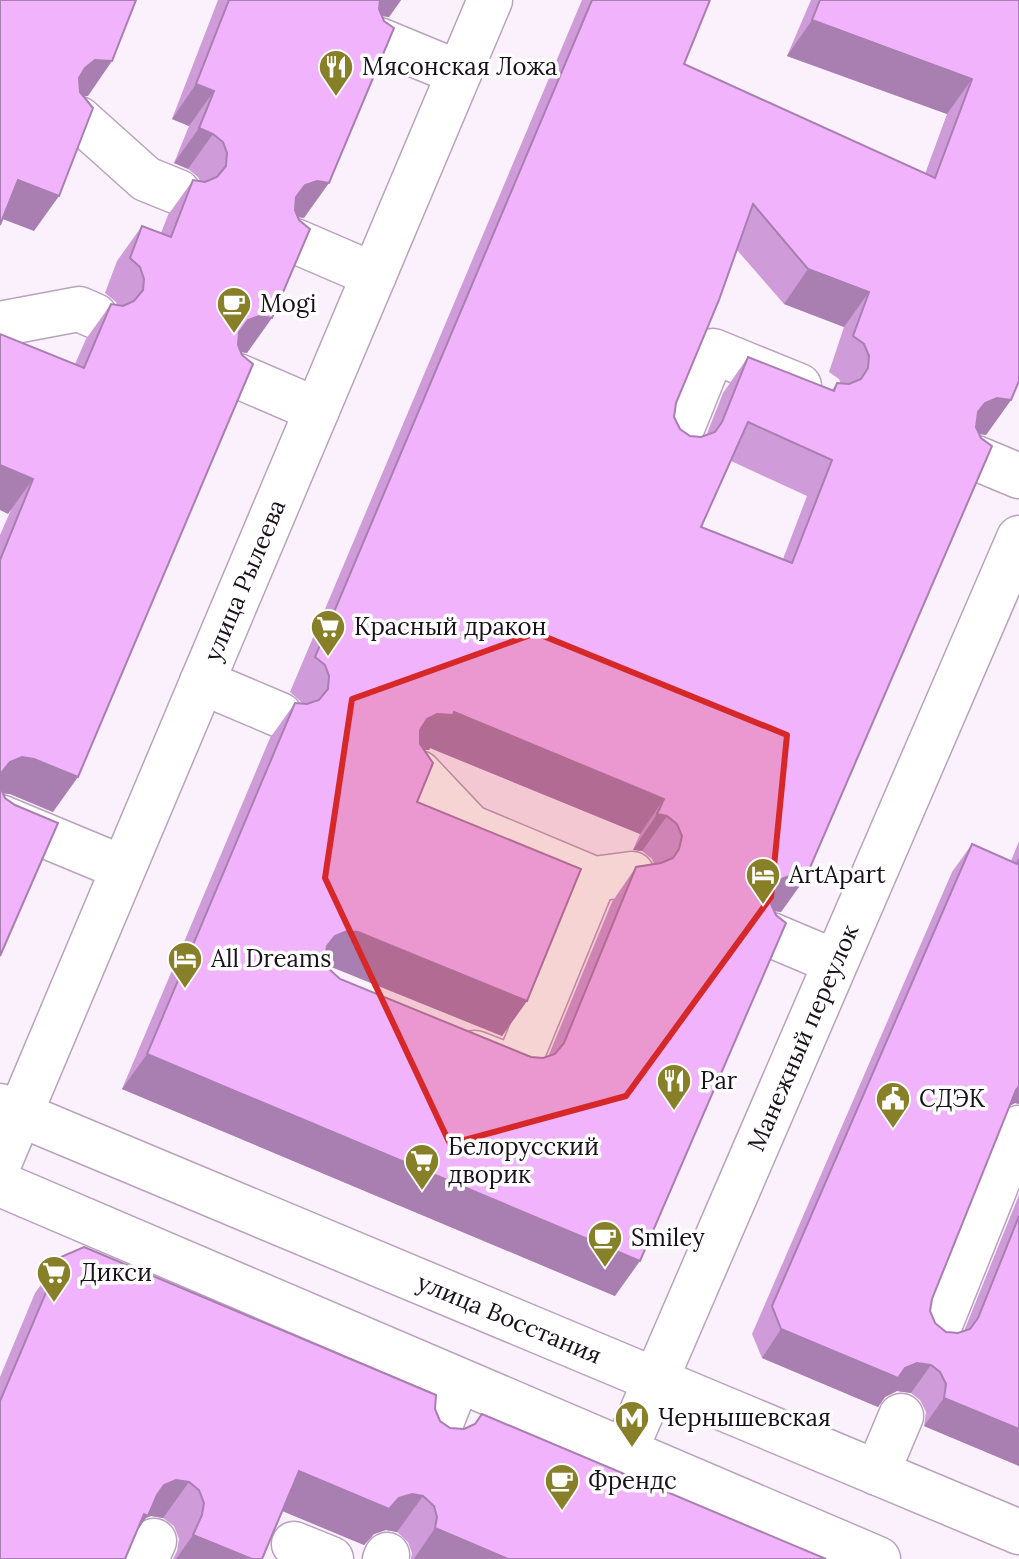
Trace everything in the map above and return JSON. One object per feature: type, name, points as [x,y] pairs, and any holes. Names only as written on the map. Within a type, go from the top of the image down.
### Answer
[{"type":"street","name":"улица Рылеева","points":[[0,1161],[10,1110],[123,868],[490,0]]},
{"type":"street","points":[[379,40],[459,73]]},
{"type":"street","points":[[79,119],[146,179],[178,192]]},
{"type":"street","points":[[295,241],[374,275]]},
{"type":"street","points":[[0,324],[79,309],[95,316]]},
{"type":"street","points":[[674,448],[713,351],[820,395]]},
{"type":"street","points":[[238,376],[317,410]]},
{"type":"street","points":[[976,458],[1019,476]]},
{"type":"street","name":"Манежный переулок","points":[[625,1451],[1019,538]]},
{"type":"street","points":[[202,682],[280,715]]},
{"type":"street","points":[[419,773],[470,827],[613,876],[516,1069],[443,1039]]},
{"type":"street","points":[[0,817],[123,868]]},
{"type":"street","points":[[771,935],[835,962]]},
{"type":"street","name":"улица Восстания","points":[[10,1110],[1019,1532]]},
{"type":"street","points":[[935,1337],[1019,1128]]},
{"type":"street","points":[[0,1184],[878,1559]]},
{"type":"street","points":[[434,1441],[458,1380]]},
{"type":"street","points":[[877,1473],[901,1416]]},
{"type":"highlighted area","points":[[536,633],[787,735],[771,897],[626,1096],[450,1144],[325,878],[352,699]]},
{"type":"building","points":[[0,0],[136,0],[112,61],[95,60],[79,78],[80,92],[93,108],[59,196],[18,180],[0,225]]},
{"type":"building","points":[[229,0],[380,0],[379,9],[384,21],[394,28],[329,183],[317,181],[305,185],[296,197],[295,210],[299,220],[310,229],[272,318],[259,316],[248,320],[239,332],[238,345],[242,355],[253,364],[78,777],[22,757],[10,762],[2,772],[0,786],[0,560],[33,479],[0,465],[0,334],[84,368],[111,304],[123,306],[134,301],[143,290],[144,279],[140,267],[130,258],[142,226],[171,237],[193,180],[205,182],[217,177],[226,166],[227,153],[223,142],[199,128],[214,91],[196,84]]},
{"type":"building","points":[[592,0],[710,0],[684,64],[935,178],[972,79],[812,20],[820,0],[1019,0],[1019,381],[1011,400],[997,398],[985,403],[978,412],[976,427],[981,438],[992,446],[806,877],[792,875],[781,879],[773,889],[771,904],[776,915],[786,923],[640,1261],[147,1054],[295,703],[307,704],[319,700],[328,689],[329,676],[325,665],[315,657]],"holes":[[[753,204],[808,269],[869,292],[853,336],[864,344],[869,356],[868,368],[861,379],[849,384],[837,383],[834,391],[748,357],[715,432],[701,437],[690,436],[680,429],[674,417],[676,403],[719,300]],[[748,422],[832,460],[792,563],[701,527]],[[454,712],[664,799],[657,814],[667,816],[677,824],[682,836],[673,858],[636,867],[564,1043],[555,1054],[543,1058],[531,1057],[340,979],[330,970],[325,958],[327,946],[335,936],[347,931],[358,932],[527,1001],[581,869],[417,802],[433,763],[420,744],[420,730],[427,719],[437,714],[453,715]]]},
{"type":"building","points":[[0,786],[5,798],[15,805],[58,823],[0,956]]},
{"type":"building","points":[[972,844],[1017,864],[1019,859],[1019,1086],[932,1299],[930,1311],[935,1323],[946,1332],[958,1333],[970,1329],[978,1318],[1019,1216],[1019,1429],[944,1398],[946,1384],[940,1372],[931,1365],[917,1363],[905,1368],[898,1378],[781,1329],[772,1306]]},
{"type":"building","points":[[84,1247],[436,1395],[435,1409],[440,1421],[450,1428],[464,1429],[475,1424],[482,1414],[826,1559],[508,1559],[435,1528],[437,1517],[434,1506],[423,1496],[412,1494],[399,1498],[389,1509],[299,1471],[262,1559],[252,1559],[193,1535],[204,1503],[199,1490],[189,1482],[176,1480],[164,1485],[148,1516],[144,1514],[125,1559],[0,1559],[0,1401],[61,1257]]},
{"type":"place","name":"Мясонская Ложа","points":[[336,98]]},
{"type":"place","name":"Mogi","points":[[234,335]]},
{"type":"place","name":"Красный дракон","points":[[328,658]]},
{"type":"place","name":"ArtApart","points":[[763,906]]},
{"type":"place","name":"All Dreams","points":[[185,990]]},
{"type":"place","name":"Par","points":[[674,1112]]},
{"type":"place","name":"СДЭК","points":[[893,1130]]},
{"type":"place","name":"Белорусский дворик","points":[[422,1192]]},
{"type":"place","name":"Smiley","points":[[605,1269]]},
{"type":"place","name":"Дикси","points":[[54,1304]]},
{"type":"place","name":"Чернышевская","points":[[632,1449]]},
{"type":"place","name":"Френдс","points":[[562,1512]]}]
